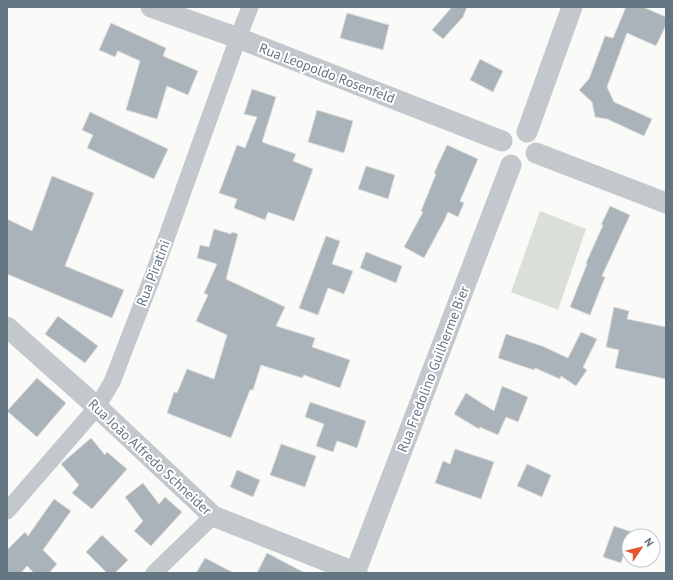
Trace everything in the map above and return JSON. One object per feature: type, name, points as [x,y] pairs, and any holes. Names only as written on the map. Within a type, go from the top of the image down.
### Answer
[{"type":"street","name":"Rua Leopoldo Rosenfeld","points":[[151,7],[238,38],[502,141]]},
{"type":"street","name":"Rua Piratini","points":[[7,510],[97,407],[112,382],[152,278],[250,7]]},
{"type":"street","points":[[527,132],[572,7]]},
{"type":"street","points":[[515,130],[527,132],[536,141],[537,147],[534,159],[529,164],[524,166],[517,167],[511,165],[503,158],[500,146],[502,141],[505,136],[515,130]]},
{"type":"street","points":[[536,153],[666,204]]},
{"type":"street","name":"Rua Fredolino Guilherme Bier","points":[[356,573],[511,165]]},
{"type":"street","name":"Rua João Alfredo Schneider","points":[[7,327],[97,407],[213,516],[356,573]]},
{"type":"street","points":[[154,573],[213,516]]},
{"type":"shaded area","points":[[540,211],[586,229],[558,310],[511,292]]},
{"type":"building","points":[[452,7],[467,7],[463,17],[443,39],[432,30]]},
{"type":"building","points":[[626,7],[643,7],[666,17],[666,25],[656,46],[627,33],[607,87],[614,102],[652,119],[644,136],[607,119],[595,117],[592,102],[579,90],[589,79],[605,36],[613,38]]},
{"type":"building","points":[[347,13],[389,25],[383,50],[340,38]]},
{"type":"building","points":[[111,23],[166,48],[163,56],[198,71],[188,95],[167,86],[157,119],[126,110],[140,61],[118,51],[115,57],[99,50]]},
{"type":"building","points":[[480,59],[503,71],[493,92],[470,80]]},
{"type":"building","points":[[252,89],[276,97],[262,142],[296,154],[293,161],[313,169],[294,221],[268,212],[265,220],[234,208],[237,199],[219,193],[237,145],[245,148],[257,117],[244,114]]},
{"type":"building","points":[[317,110],[353,121],[344,153],[308,142]]},
{"type":"building","points":[[90,112],[168,149],[154,179],[87,148],[93,135],[82,130]]},
{"type":"building","points":[[447,145],[478,159],[460,201],[464,203],[458,217],[448,212],[424,258],[404,247],[423,212],[421,211],[436,174],[434,173]]},
{"type":"building","points":[[366,166],[395,175],[388,199],[358,189]]},
{"type":"building","points":[[52,176],[94,193],[65,266],[124,290],[112,318],[7,274],[7,219],[32,231]]},
{"type":"building","points":[[610,206],[630,215],[602,276],[605,277],[590,315],[570,307],[587,264],[586,263],[603,225],[601,225]]},
{"type":"building","points":[[214,229],[231,234],[232,232],[238,234],[226,279],[285,307],[276,326],[315,338],[312,347],[350,360],[340,388],[304,375],[302,378],[261,365],[253,390],[250,390],[231,438],[167,413],[174,392],[177,393],[187,369],[214,379],[227,335],[196,321],[208,295],[204,293],[217,264],[197,258],[200,245],[209,247]]},
{"type":"building","points":[[326,236],[340,241],[332,264],[353,271],[344,294],[328,288],[318,315],[299,308]]},
{"type":"building","points":[[366,252],[402,266],[396,283],[360,268]]},
{"type":"building","points":[[614,307],[629,311],[627,319],[666,327],[666,379],[615,368],[619,350],[606,347]]},
{"type":"building","points":[[58,316],[98,346],[85,363],[45,334]]},
{"type":"building","points":[[581,332],[597,339],[583,367],[587,370],[576,386],[561,376],[560,379],[535,368],[534,370],[498,358],[506,334],[542,346],[568,358]]},
{"type":"building","points":[[37,378],[66,403],[37,437],[7,411]]},
{"type":"building","points":[[502,386],[528,397],[518,422],[506,417],[498,435],[480,427],[479,429],[454,414],[466,393],[494,411]]},
{"type":"building","points":[[310,402],[366,421],[357,448],[337,441],[333,452],[316,446],[324,424],[305,417]]},
{"type":"building","points":[[91,438],[105,455],[107,452],[127,469],[92,509],[72,493],[79,485],[61,464]]},
{"type":"building","points":[[281,444],[316,456],[305,487],[270,475]]},
{"type":"building","points":[[455,449],[494,462],[481,499],[435,483],[443,461],[450,464]]},
{"type":"building","points":[[527,464],[551,475],[542,497],[517,486]]},
{"type":"building","points":[[237,470],[260,480],[253,497],[230,487]]},
{"type":"building","points":[[143,483],[159,504],[165,497],[182,512],[151,546],[134,531],[143,521],[125,497]]},
{"type":"building","points":[[54,499],[71,511],[43,550],[57,564],[49,573],[34,573],[27,566],[21,573],[7,573],[7,550],[25,532],[28,536]]},
{"type":"building","points":[[614,526],[621,528],[621,563],[603,557]]},
{"type":"building","points":[[102,535],[128,560],[115,573],[107,573],[86,552]]},
{"type":"building","points":[[267,553],[305,573],[257,573]]},
{"type":"building","points":[[205,558],[234,573],[196,573]]}]
